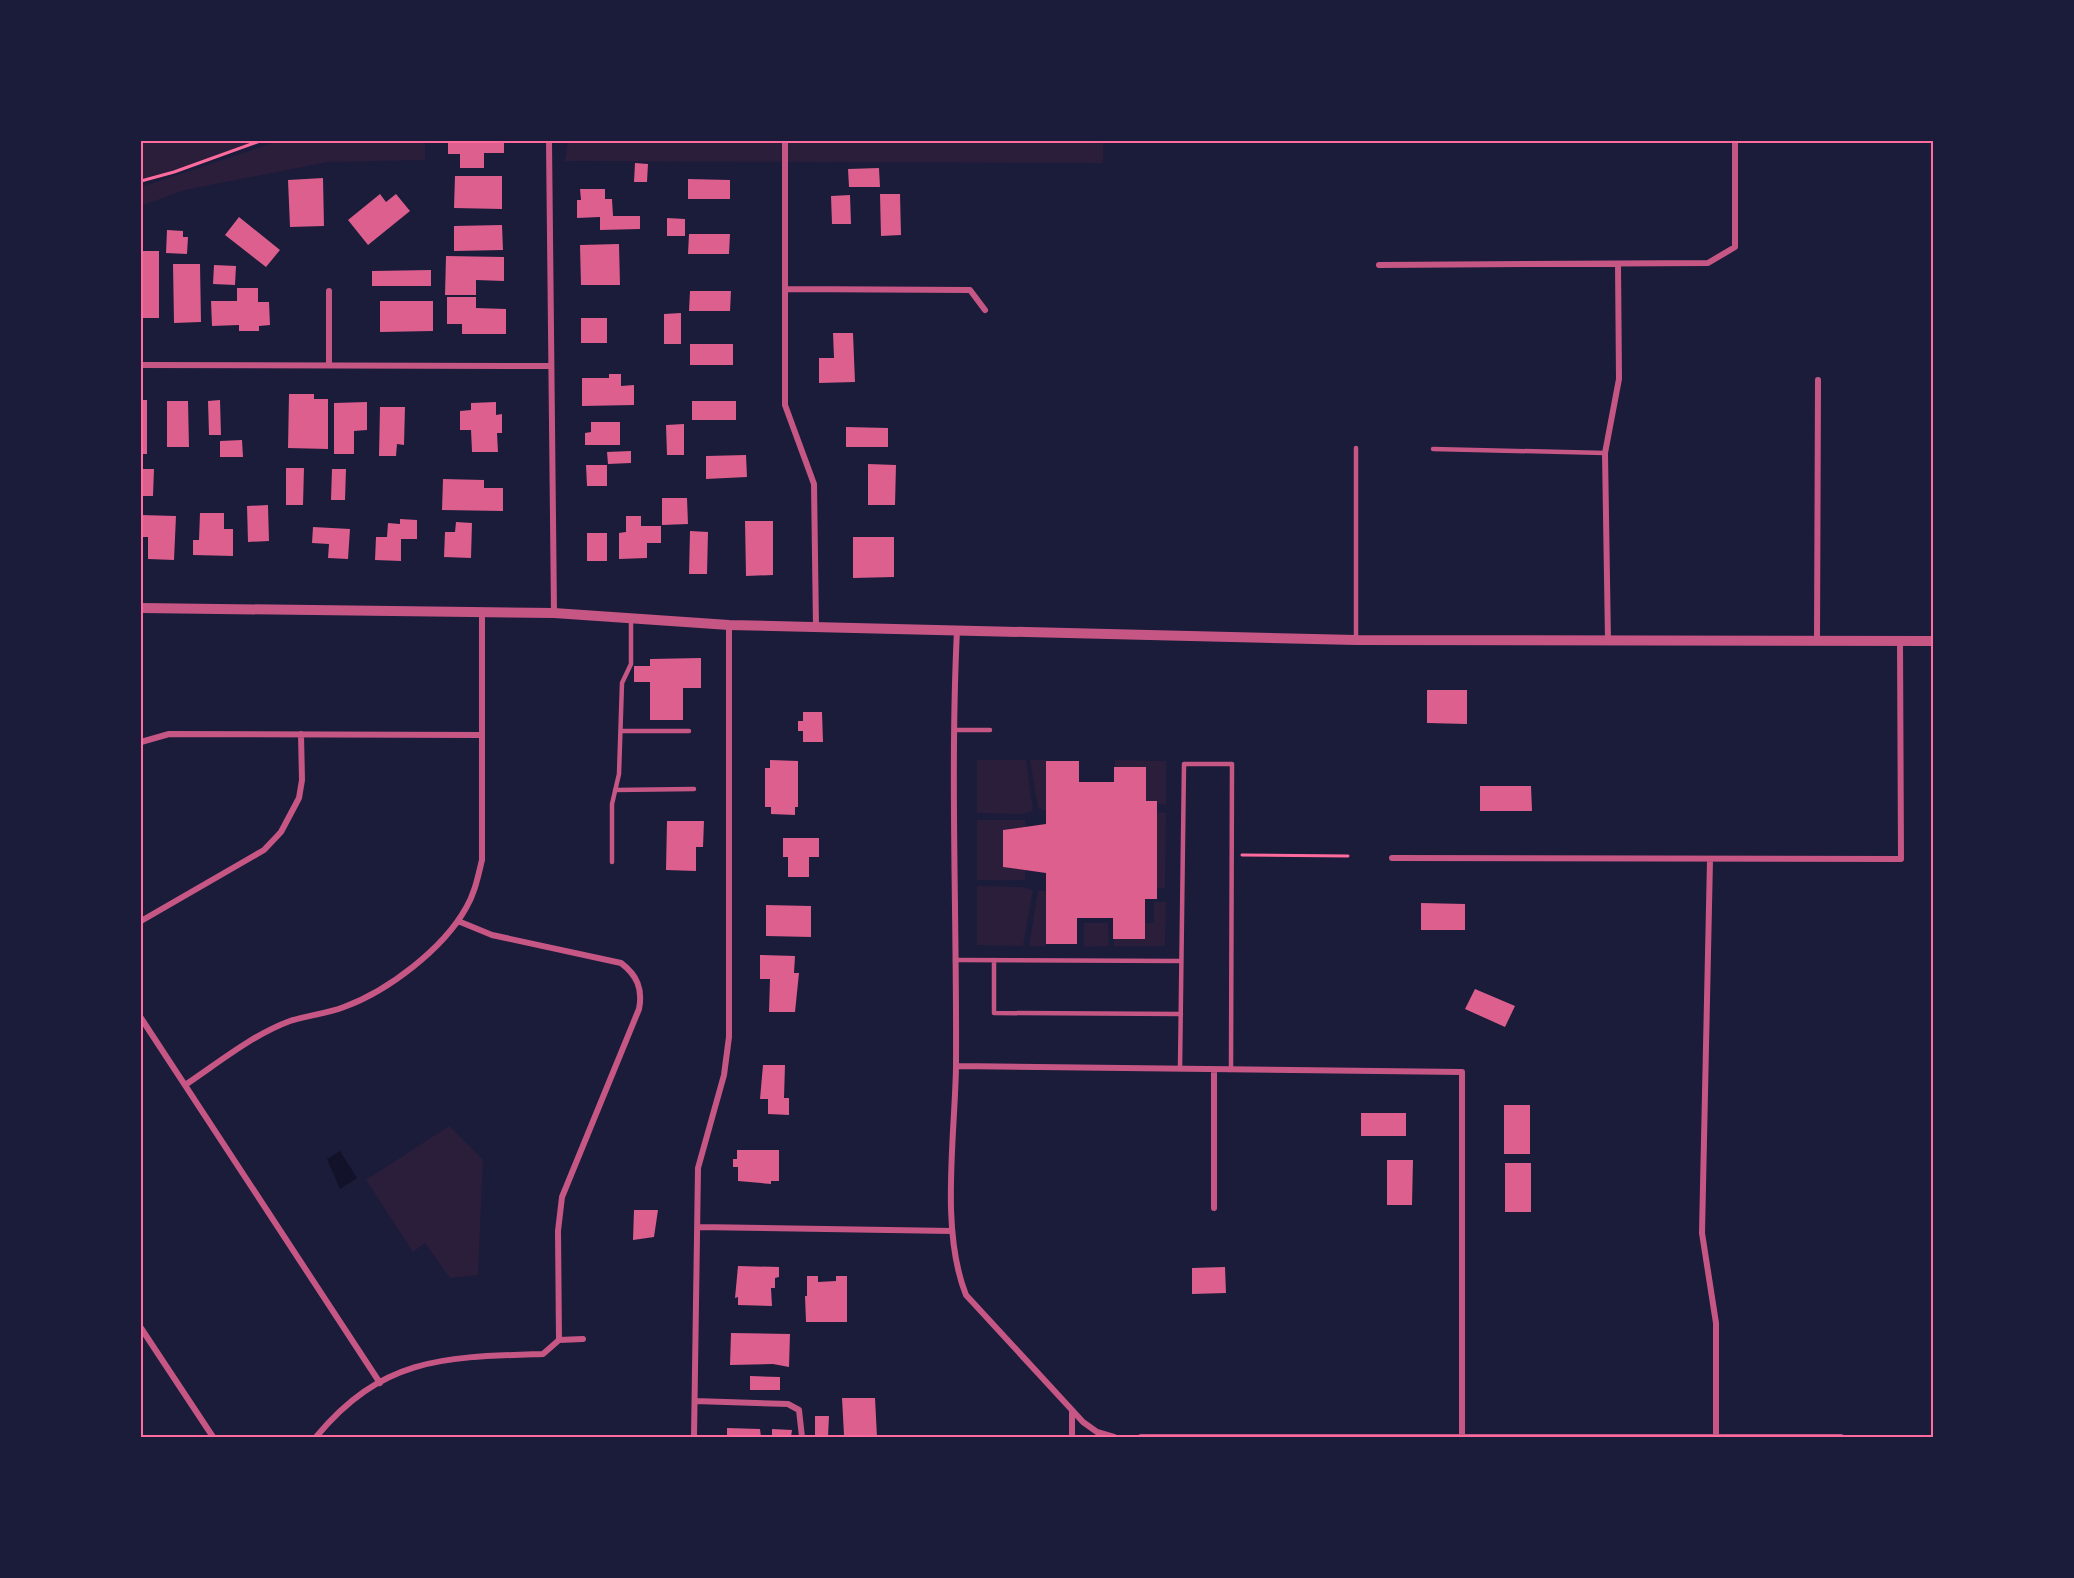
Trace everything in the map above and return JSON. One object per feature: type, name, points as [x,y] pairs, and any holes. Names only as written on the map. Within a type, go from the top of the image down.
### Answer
[{"type":"street","points":[[549,141],[554,613]]},
{"type":"street","points":[[785,141],[785,405],[814,484],[816,628]]},
{"type":"street","points":[[1380,265],[1708,263],[1735,247],[1735,141]]},
{"type":"street","points":[[1608,641],[1605,453],[1619,379],[1618,264]]},
{"type":"street","points":[[786,289],[970,290],[985,310]]},
{"type":"street","points":[[329,291],[329,365]]},
{"type":"street","points":[[141,365],[550,366]]},
{"type":"street","points":[[1816,641],[1818,380]]},
{"type":"street","points":[[141,608],[482,611],[816,628],[957,629],[1356,640],[1933,641]]},
{"type":"street","points":[[185,1085],[254,1039],[290,1022],[344,1007],[395,980],[419,961],[458,921],[477,883],[482,860],[482,611]]},
{"type":"street","points":[[694,1437],[698,1168],[724,1075],[729,1037],[729,625]]},
{"type":"street","points":[[957,629],[956,1066],[952,1230],[958,1276],[966,1295],[1072,1411],[1097,1432],[1114,1437]]},
{"type":"street","points":[[1392,858],[1901,859],[1900,641]]},
{"type":"street","points":[[141,742],[169,734],[481,735]]},
{"type":"street","points":[[141,921],[264,850],[281,832],[299,798],[302,780],[301,734]]},
{"type":"street","points":[[1710,860],[1702,1233],[1716,1323],[1716,1437]]},
{"type":"street","points":[[458,921],[492,934],[621,963],[630,970],[639,986],[639,1009],[562,1197],[558,1230],[558,1340]]},
{"type":"street","points":[[141,1018],[380,1383]]},
{"type":"street","points":[[956,1066],[1462,1072],[1461,1437]]},
{"type":"street","points":[[1214,1070],[1214,1208]]},
{"type":"street","points":[[698,1227],[952,1230]]},
{"type":"street","points":[[141,1328],[213,1437]]},
{"type":"street","points":[[316,1437],[338,1411],[380,1383],[407,1369],[459,1356],[543,1354],[558,1340],[583,1339]]},
{"type":"street","points":[[695,1401],[788,1404],[800,1410],[802,1437]]},
{"type":"street","points":[[1072,1411],[1072,1437]]},
{"type":"street","points":[[1141,1437],[1841,1437]]},
{"type":"lane","points":[[1356,448],[1356,640]]},
{"type":"lane","points":[[1433,449],[1605,453]]},
{"type":"lane","points":[[612,862],[612,804],[622,731],[622,683],[631,664],[632,618]]},
{"type":"lane","points":[[956,730],[990,730]]},
{"type":"lane","points":[[622,731],[689,731]]},
{"type":"lane","points":[[1180,1070],[1184,764],[1232,764],[1231,1070]]},
{"type":"lane","points":[[615,790],[693,789]]},
{"type":"lane","points":[[955,960],[1182,961]]},
{"type":"lane","points":[[994,960],[993,1013],[1181,1014]]},
{"type":"path","points":[[141,181],[174,172],[260,141]]},
{"type":"path","points":[[1232,855],[1348,856]]},
{"type":"shaded area","points":[[141,141],[260,141],[174,172],[141,181]]},
{"type":"shaded area","points":[[279,141],[425,141],[425,160],[328,162],[185,190],[141,206],[141,187]]},
{"type":"shaded area","points":[[568,141],[1103,141],[1103,163],[565,161]]},
{"type":"shaded area","points":[[977,760],[1026,760],[1033,811],[1023,814],[977,813]]},
{"type":"shaded area","points":[[1030,760],[1046,760],[1046,811],[1038,808]]},
{"type":"shaded area","points":[[1115,760],[1166,761],[1166,805],[1146,801],[1146,767],[1115,767]]},
{"type":"shaded area","points":[[1157,812],[1166,813],[1165,888],[1157,888]]},
{"type":"shaded area","points":[[977,820],[1025,820],[1026,827],[1003,830],[1003,866],[1026,870],[1025,880],[977,880]]},
{"type":"shaded area","points":[[977,886],[1023,887],[1033,890],[1023,946],[977,945]]},
{"type":"shaded area","points":[[1038,891],[1046,891],[1046,946],[1029,946]]},
{"type":"shaded area","points":[[1154,902],[1166,902],[1165,946],[1114,946],[1114,939],[1145,923],[1154,923]]},
{"type":"shaded area","points":[[1084,923],[1108,923],[1109,946],[1084,947]]},
{"type":"shaded area","points":[[449,1126],[483,1160],[478,1275],[450,1278],[425,1243],[413,1252],[366,1180]]},
{"type":"shaded area","points":[[340,1151],[357,1178],[340,1189],[327,1159]]},
{"type":"building","points":[[504,141],[504,153],[484,153],[484,168],[460,168],[460,154],[448,154],[448,142]]},
{"type":"building","points":[[635,163],[648,164],[647,182],[634,182]]},
{"type":"building","points":[[879,168],[880,187],[849,187],[848,169]]},
{"type":"building","points":[[455,176],[502,176],[502,209],[454,208]]},
{"type":"building","points":[[323,178],[324,226],[290,227],[288,180]]},
{"type":"building","points":[[688,179],[730,180],[730,199],[688,199]]},
{"type":"building","points":[[580,189],[605,189],[605,199],[612,199],[613,216],[640,216],[640,229],[600,230],[600,217],[577,218],[577,200],[581,200]]},
{"type":"building","points":[[380,194],[386,202],[396,194],[410,211],[368,245],[348,220]]},
{"type":"building","points":[[880,194],[900,194],[901,235],[881,236]]},
{"type":"building","points":[[850,195],[851,224],[832,224],[831,196]]},
{"type":"building","points":[[239,217],[280,250],[266,267],[225,235]]},
{"type":"building","points":[[667,218],[685,219],[685,236],[667,236]]},
{"type":"building","points":[[502,225],[503,250],[454,251],[454,226]]},
{"type":"building","points":[[167,230],[183,231],[183,237],[188,237],[187,254],[166,253]]},
{"type":"building","points":[[689,234],[730,234],[729,254],[688,254]]},
{"type":"building","points":[[619,244],[620,285],[581,285],[580,245]]},
{"type":"building","points":[[141,251],[159,251],[159,318],[141,318]]},
{"type":"building","points":[[446,256],[504,257],[504,281],[476,280],[476,295],[445,295]]},
{"type":"building","points":[[173,264],[200,264],[201,322],[174,323]]},
{"type":"building","points":[[214,265],[236,266],[235,285],[213,284]]},
{"type":"building","points":[[431,270],[431,286],[372,286],[372,271]]},
{"type":"building","points":[[237,288],[258,288],[258,302],[269,302],[270,325],[259,326],[259,331],[239,331],[239,325],[212,326],[211,301],[237,301]]},
{"type":"building","points":[[690,291],[731,291],[730,311],[689,311]]},
{"type":"building","points":[[447,297],[476,297],[476,308],[506,309],[506,334],[462,334],[462,324],[447,324]]},
{"type":"building","points":[[380,301],[433,301],[433,331],[380,332]]},
{"type":"building","points":[[681,313],[681,344],[664,344],[664,314]]},
{"type":"building","points":[[581,318],[607,318],[607,343],[581,343]]},
{"type":"building","points":[[833,333],[853,333],[855,382],[819,383],[819,358],[834,358]]},
{"type":"building","points":[[690,344],[733,344],[733,365],[690,365]]},
{"type":"building","points":[[609,374],[621,374],[621,386],[634,385],[634,405],[582,406],[582,378],[609,378]]},
{"type":"building","points":[[289,394],[314,394],[314,399],[328,399],[328,449],[288,448]]},
{"type":"building","points":[[141,400],[147,400],[147,454],[141,454]]},
{"type":"building","points":[[220,400],[221,435],[209,435],[208,401]]},
{"type":"building","points":[[167,401],[188,401],[189,447],[167,447]]},
{"type":"building","points":[[692,401],[736,401],[736,420],[692,420]]},
{"type":"building","points":[[367,402],[367,430],[354,431],[354,454],[334,454],[334,403]]},
{"type":"building","points":[[496,402],[496,415],[502,414],[502,433],[497,433],[498,452],[472,452],[471,430],[460,430],[460,411],[471,410],[471,403]]},
{"type":"building","points":[[380,407],[405,407],[404,445],[397,444],[396,456],[379,456]]},
{"type":"building","points":[[591,422],[620,422],[620,445],[585,445],[585,433],[591,432]]},
{"type":"building","points":[[684,424],[684,455],[667,455],[666,425]]},
{"type":"building","points":[[846,427],[888,428],[888,447],[846,447]]},
{"type":"building","points":[[242,440],[243,457],[220,457],[220,441]]},
{"type":"building","points":[[631,451],[631,463],[608,464],[607,452]]},
{"type":"building","points":[[746,455],[747,477],[706,479],[706,456]]},
{"type":"building","points":[[868,464],[896,465],[895,505],[868,505]]},
{"type":"building","points":[[586,465],[607,465],[607,486],[587,486]]},
{"type":"building","points":[[286,468],[304,468],[303,505],[286,505]]},
{"type":"building","points":[[141,469],[154,469],[153,496],[141,496]]},
{"type":"building","points":[[332,469],[346,469],[345,500],[331,500]]},
{"type":"building","points":[[443,479],[484,480],[484,488],[503,488],[503,511],[442,510]]},
{"type":"building","points":[[662,498],[687,498],[688,524],[662,525]]},
{"type":"building","points":[[268,505],[269,541],[248,542],[247,506]]},
{"type":"building","points":[[200,513],[224,513],[224,529],[233,529],[233,556],[193,555],[193,540],[199,540]]},
{"type":"building","points":[[141,515],[176,516],[174,560],[148,559],[148,537],[141,537]]},
{"type":"building","points":[[626,516],[641,516],[641,526],[661,526],[661,543],[647,543],[647,558],[619,559],[619,533],[626,532]]},
{"type":"building","points":[[400,519],[417,520],[417,539],[401,539],[401,561],[375,560],[376,537],[387,537],[388,523],[400,524]]},
{"type":"building","points":[[745,521],[773,521],[773,575],[746,576]]},
{"type":"building","points":[[456,522],[472,523],[471,558],[444,557],[445,532],[455,532]]},
{"type":"building","points":[[313,527],[350,529],[348,559],[328,558],[329,544],[312,543]]},
{"type":"building","points":[[690,531],[708,532],[707,574],[689,574]]},
{"type":"building","points":[[587,533],[607,533],[607,561],[587,561]]},
{"type":"building","points":[[853,537],[894,537],[894,577],[853,578]]},
{"type":"building","points":[[701,658],[701,688],[683,688],[683,720],[650,720],[650,682],[634,682],[634,666],[650,666],[650,659]]},
{"type":"building","points":[[1427,690],[1467,690],[1467,724],[1427,723]]},
{"type":"building","points":[[803,712],[822,712],[823,742],[803,742],[803,731],[798,731],[798,721],[803,721]]},
{"type":"building","points":[[770,760],[798,761],[798,807],[795,807],[795,815],[771,814],[771,807],[765,807],[765,768],[770,768]]},
{"type":"building","points":[[1046,761],[1079,761],[1079,782],[1114,782],[1114,767],[1146,767],[1146,801],[1157,801],[1157,899],[1145,899],[1145,939],[1113,939],[1113,918],[1077,918],[1077,944],[1046,944],[1046,873],[1003,867],[1003,830],[1046,824]]},
{"type":"building","points":[[1480,786],[1531,786],[1532,811],[1480,811]]},
{"type":"building","points":[[667,821],[704,821],[703,847],[696,847],[696,871],[666,870]]},
{"type":"building","points":[[783,838],[819,838],[819,857],[809,857],[809,877],[788,877],[788,857],[783,857]]},
{"type":"building","points":[[1421,903],[1465,904],[1465,930],[1421,930]]},
{"type":"building","points":[[766,905],[811,906],[811,937],[766,936]]},
{"type":"building","points":[[760,955],[795,956],[794,973],[799,973],[795,1012],[769,1012],[770,979],[760,979]]},
{"type":"building","points":[[1475,989],[1515,1006],[1505,1027],[1465,1009]]},
{"type":"building","points":[[763,1065],[785,1065],[784,1098],[789,1098],[789,1115],[768,1114],[768,1099],[760,1099]]},
{"type":"building","points":[[1504,1105],[1530,1105],[1530,1154],[1504,1154]]},
{"type":"building","points":[[1361,1113],[1406,1113],[1406,1136],[1361,1136]]},
{"type":"building","points":[[737,1150],[779,1150],[779,1181],[771,1181],[771,1184],[738,1181],[738,1167],[733,1167],[733,1159],[737,1159]]},
{"type":"building","points":[[1387,1160],[1413,1160],[1412,1205],[1387,1205]]},
{"type":"building","points":[[1505,1163],[1531,1163],[1531,1212],[1505,1212]]},
{"type":"building","points":[[634,1210],[658,1210],[654,1237],[633,1240]]},
{"type":"building","points":[[738,1266],[779,1267],[779,1277],[775,1278],[775,1288],[771,1288],[772,1306],[738,1305],[738,1297],[735,1298]]},
{"type":"building","points":[[1225,1267],[1226,1293],[1192,1294],[1192,1268]]},
{"type":"building","points":[[807,1276],[818,1276],[818,1282],[836,1281],[836,1276],[847,1276],[847,1322],[806,1322]]},
{"type":"building","points":[[731,1333],[790,1334],[789,1367],[773,1364],[730,1365]]},
{"type":"building","points":[[750,1376],[780,1377],[780,1390],[750,1390]]},
{"type":"building","points":[[842,1398],[875,1398],[877,1437],[844,1435]]},
{"type":"building","points":[[815,1416],[829,1416],[828,1437],[815,1437]]},
{"type":"building","points":[[727,1428],[760,1429],[761,1437],[727,1437]]},
{"type":"building","points":[[772,1429],[792,1430],[791,1437],[772,1437]]}]
